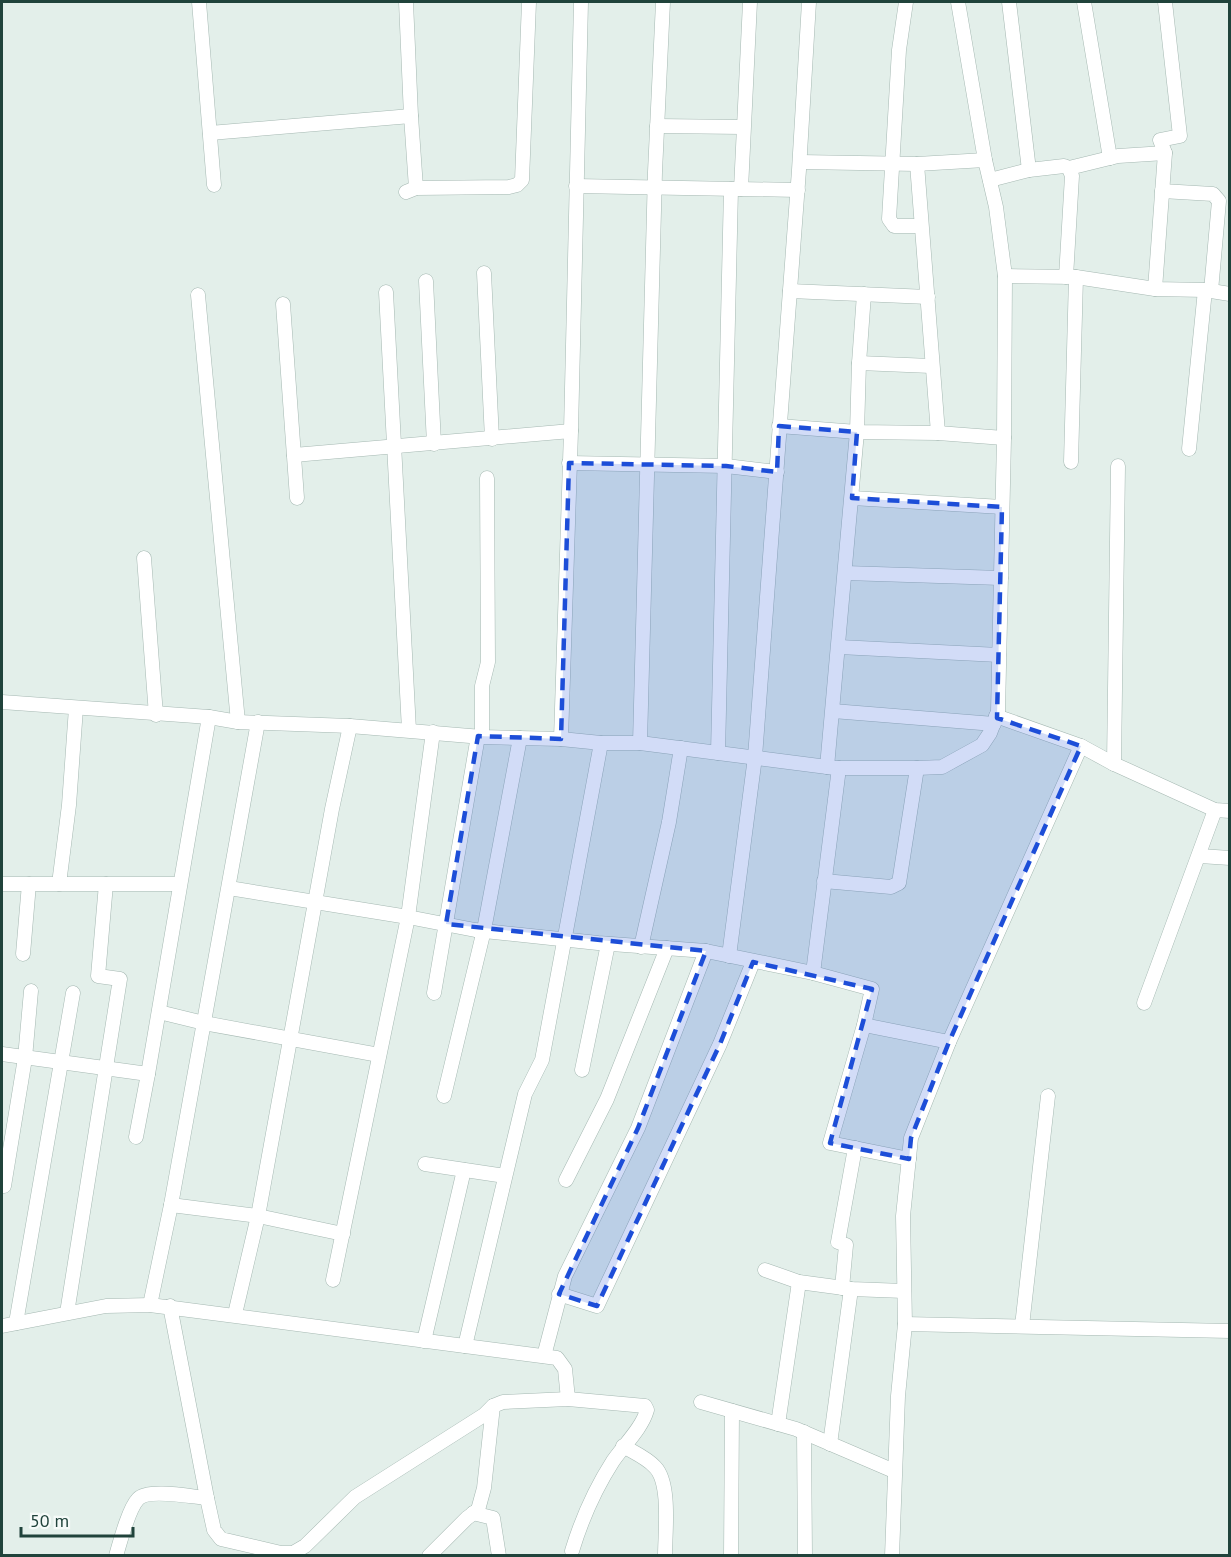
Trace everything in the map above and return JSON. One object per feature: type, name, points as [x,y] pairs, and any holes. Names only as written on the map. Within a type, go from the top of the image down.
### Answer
[{"type":"street","points":[[199,2],[214,185]]},
{"type":"street","points":[[406,2],[411,117],[411,190],[509,187],[517,185],[522,180],[529,2]]},
{"type":"street","points":[[561,739],[571,431],[580,2]]},
{"type":"street","points":[[640,743],[655,187],[663,2]]},
{"type":"street","points":[[718,753],[736,189],[743,128],[750,2]]},
{"type":"street","points":[[729,956],[755,758],[800,162],[809,2]]},
{"type":"street","points":[[906,2],[900,50],[889,219],[890,224],[894,226],[921,226]]},
{"type":"street","points":[[2,702],[156,715],[209,717],[238,722],[350,726],[480,737],[640,743],[833,767],[942,767],[982,745],[995,720],[999,655],[1005,276],[958,2]]},
{"type":"street","points":[[1009,2],[1029,170]]},
{"type":"street","points":[[1084,2],[1110,158]]},
{"type":"street","points":[[1155,289],[1165,153],[1160,141],[1180,136],[1165,2]]},
{"type":"street","points":[[210,133],[411,117]]},
{"type":"street","points":[[657,126],[743,128]]},
{"type":"street","points":[[990,180],[1029,170],[1064,166],[1069,168],[1110,158],[1165,153]]},
{"type":"street","points":[[800,162],[917,164],[985,160]]},
{"type":"street","points":[[917,164],[938,433]]},
{"type":"street","points":[[1069,168],[1072,176],[1071,462]]},
{"type":"street","points":[[576,186],[798,190]]},
{"type":"street","points":[[1162,190],[1213,194],[1219,201],[1189,449]]},
{"type":"street","points":[[484,273],[492,439]]},
{"type":"street","points":[[1005,276],[1071,277],[1155,289],[1230,294]]},
{"type":"street","points":[[426,281],[434,444]]},
{"type":"street","points":[[386,291],[409,730]]},
{"type":"street","points":[[790,291],[928,297]]},
{"type":"street","points":[[813,973],[824,881],[833,767],[832,711],[852,498],[864,294]]},
{"type":"street","points":[[198,295],[238,722]]},
{"type":"street","points":[[283,304],[297,498]]},
{"type":"street","points":[[859,363],[931,366]]},
{"type":"street","points":[[779,426],[857,432],[938,433],[1004,438]]},
{"type":"street","points":[[294,454],[571,431]]},
{"type":"street","points":[[569,463],[726,466],[777,472]]},
{"type":"street","points":[[1114,764],[1118,466]]},
{"type":"street","points":[[434,993],[480,737],[482,686],[488,662],[487,478]]},
{"type":"street","points":[[852,498],[1002,507]]},
{"type":"street","points":[[144,558],[156,715]]},
{"type":"street","points":[[845,573],[1001,578]]},
{"type":"street","points":[[839,647],[999,655]]},
{"type":"street","points":[[60,884],[69,805],[76,708]]},
{"type":"street","points":[[832,711],[995,720],[1081,746],[1114,764],[1215,810],[1230,812]]},
{"type":"street","points":[[136,1137],[209,717]]},
{"type":"street","points":[[150,1305],[171,1205],[258,722]]},
{"type":"street","points":[[235,1314],[258,1216],[314,901],[350,726]]},
{"type":"street","points":[[333,1280],[408,916],[433,732]]},
{"type":"street","points":[[444,1096],[484,930],[520,738]]},
{"type":"street","points":[[465,1346],[525,1094],[542,1060],[601,743]]},
{"type":"street","points":[[892,1556],[898,1396],[905,1324],[903,1216],[911,1138],[949,1042],[1081,746]]},
{"type":"street","points":[[641,946],[669,822],[681,748]]},
{"type":"street","points":[[824,881],[891,887],[899,883],[917,768]]},
{"type":"street","points":[[1144,1003],[1200,856],[1215,810]]},
{"type":"street","points":[[1200,856],[1230,858]]},
{"type":"street","points":[[2,884],[180,884]]},
{"type":"street","points":[[23,954],[29,884]]},
{"type":"street","points":[[67,1313],[120,979],[98,976],[106,884]]},
{"type":"street","points":[[229,888],[484,930],[608,944],[706,951],[813,973],[872,989],[830,1143],[909,1159]]},
{"type":"street","points":[[582,1070],[608,944]]},
{"type":"street","points":[[566,1180],[607,1099],[667,948]]},
{"type":"street","points":[[544,1356],[565,1276],[638,1128],[706,951]]},
{"type":"street","points":[[559,1294],[597,1306],[720,1044],[753,962]]},
{"type":"street","points":[[4,1186],[25,1058],[31,991]]},
{"type":"street","points":[[16,1323],[73,993]]},
{"type":"street","points":[[159,1012],[204,1023],[379,1055]]},
{"type":"street","points":[[864,1025],[949,1042]]},
{"type":"street","points":[[2,1054],[148,1074]]},
{"type":"street","points":[[1022,1326],[1048,1096]]},
{"type":"street","points":[[830,1443],[847,1288],[846,1245],[838,1242],[855,1148]]},
{"type":"street","points":[[425,1164],[505,1176]]},
{"type":"street","points":[[424,1341],[464,1170]]},
{"type":"street","points":[[171,1205],[258,1216],[343,1234]]},
{"type":"street","points":[[765,1270],[799,1282],[847,1288],[904,1291]]},
{"type":"street","points":[[778,1424],[799,1282]]},
{"type":"street","points":[[2,1326],[106,1306],[170,1306],[235,1314],[558,1358],[565,1369],[568,1399]]},
{"type":"street","points":[[170,1306],[214,1530],[221,1539],[282,1553],[293,1553],[305,1546],[355,1497],[484,1415],[493,1406],[503,1402],[568,1399],[645,1406],[647,1410],[645,1417],[623,1446],[588,1505],[572,1551]]},
{"type":"street","points":[[905,1324],[1230,1331]]},
{"type":"street","points":[[701,1402],[804,1432],[894,1471]]},
{"type":"street","points":[[429,1556],[445,1538],[478,1510],[484,1488],[493,1406]]},
{"type":"street","points":[[731,1556],[732,1411]]},
{"type":"street","points":[[804,1432],[805,1556]]},
{"type":"street","points":[[623,1446],[654,1466],[660,1474],[664,1492],[665,1556]]},
{"type":"street","points":[[116,1556],[125,1526],[141,1496],[162,1494],[207,1498]]},
{"type":"street","points":[[473,1513],[493,1518],[499,1556]]},
{"type":"highlighted area","points":[[779,426],[857,432],[852,498],[1002,507],[997,718],[1081,746],[949,1042],[911,1138],[909,1159],[830,1143],[872,989],[753,962],[720,1044],[597,1306],[559,1294],[638,1128],[706,951],[446,924],[478,736],[561,739],[569,463],[726,466],[777,472]]}]
